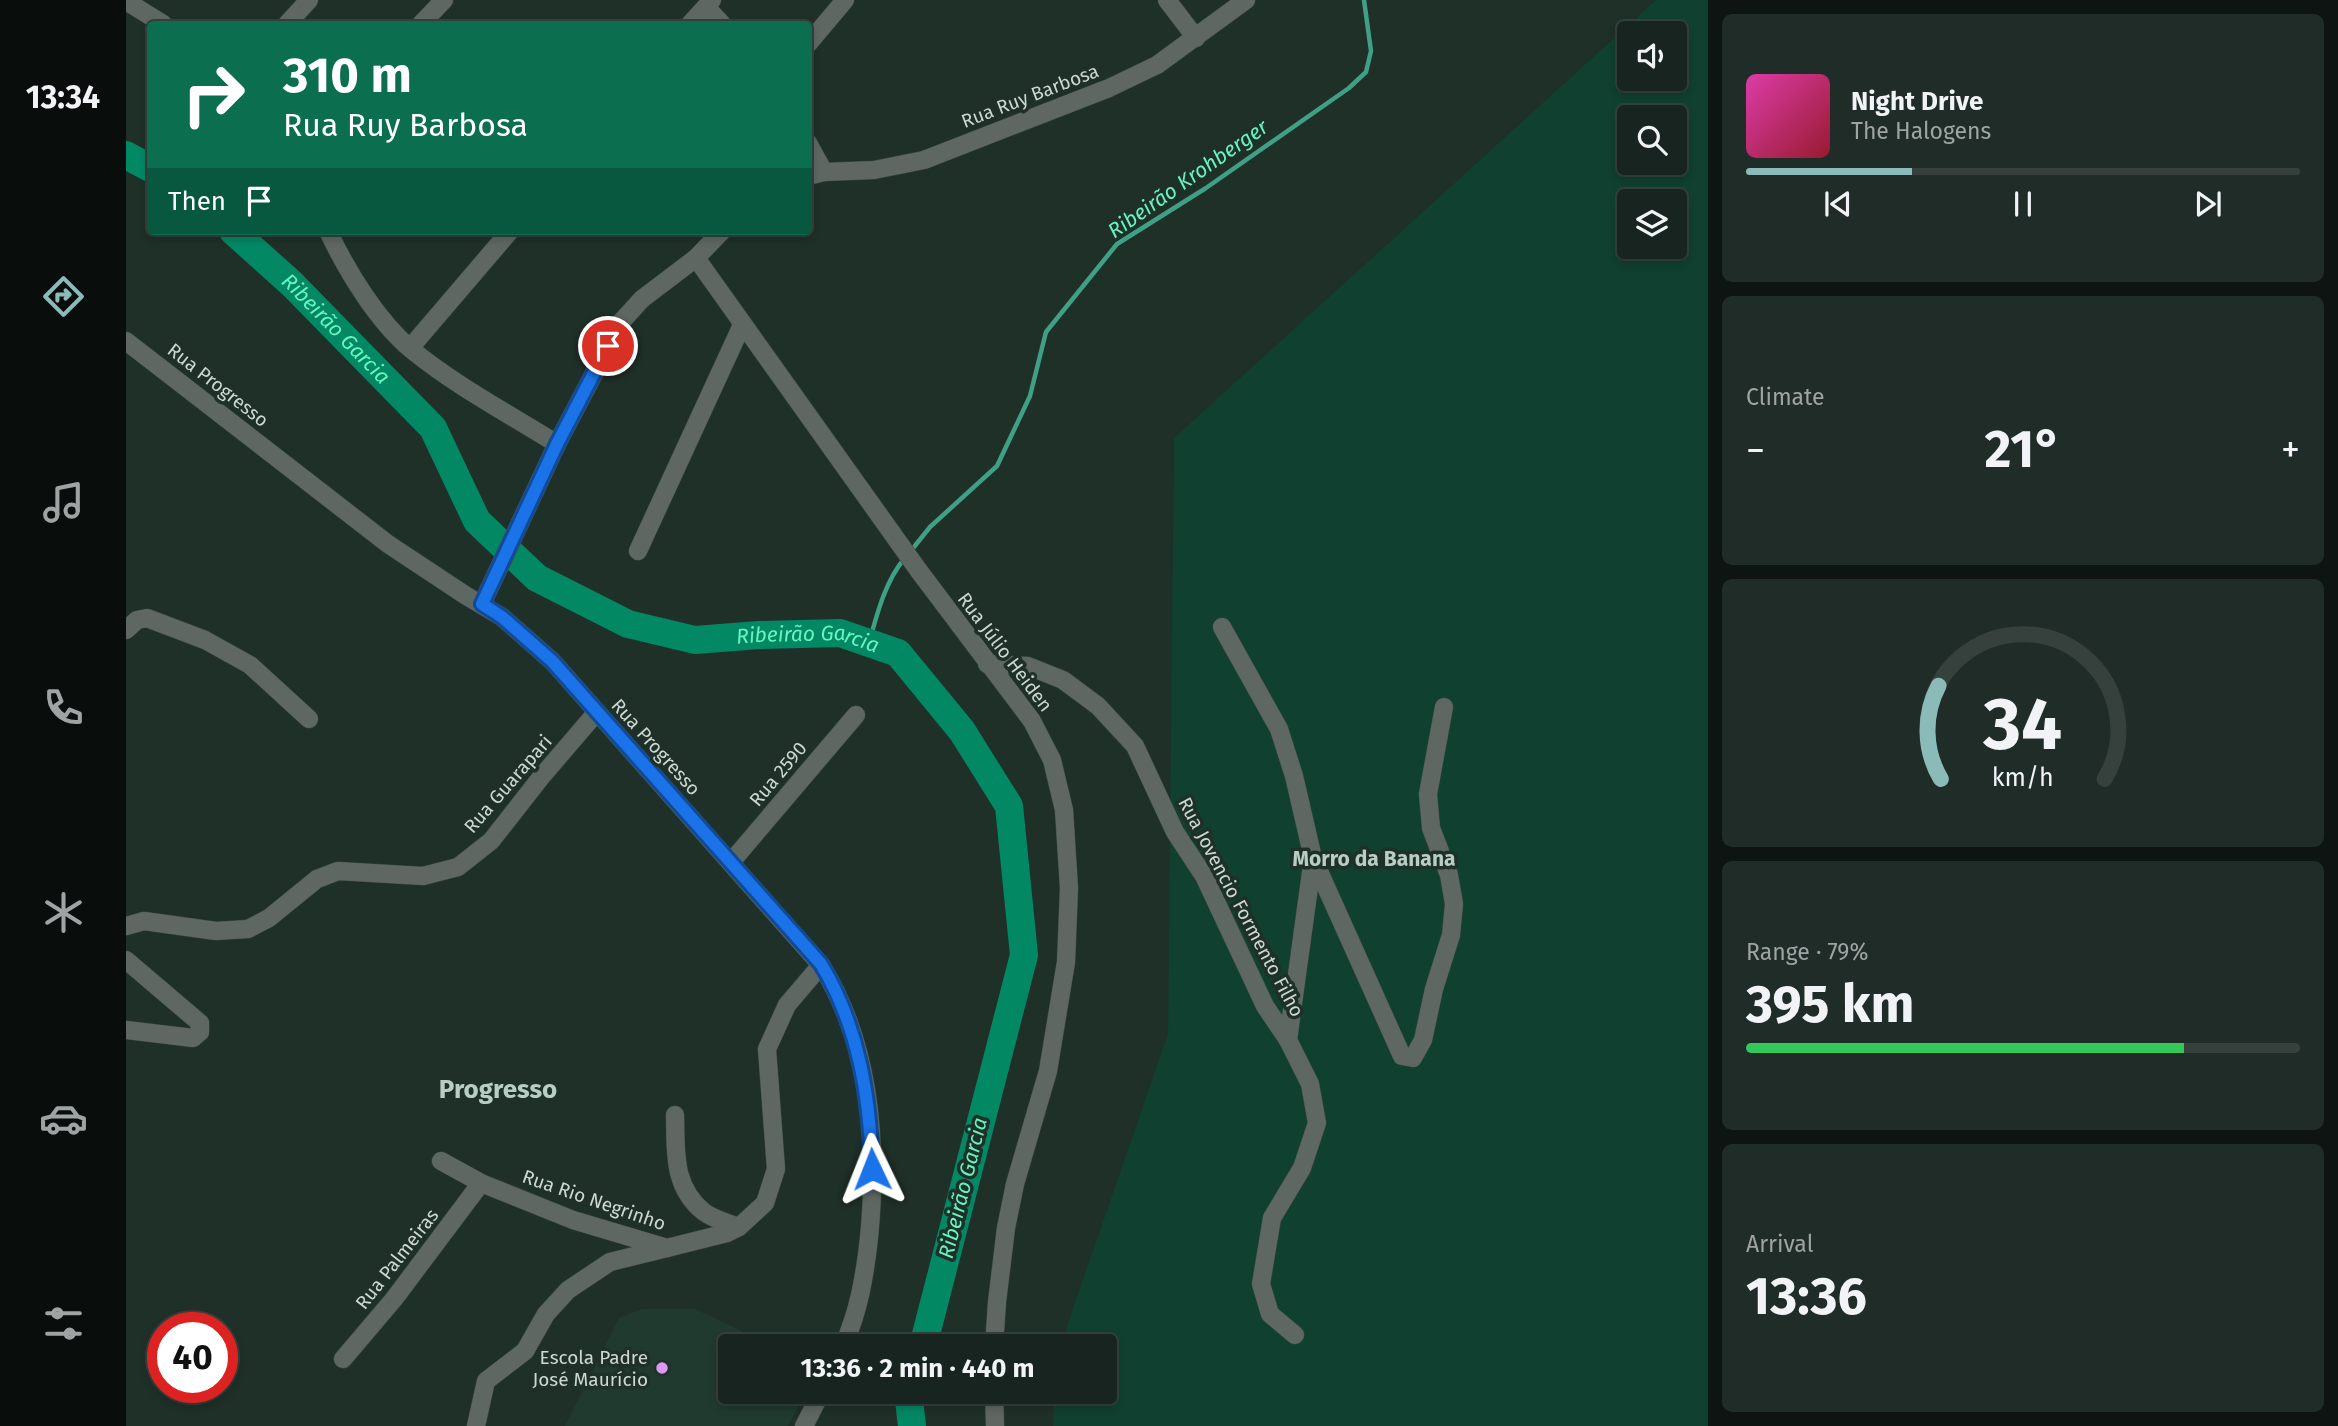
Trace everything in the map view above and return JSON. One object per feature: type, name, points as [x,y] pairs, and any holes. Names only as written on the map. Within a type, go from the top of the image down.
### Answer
[{"type":"street","points":[[289,21],[309,0]]},
{"type":"street","points":[[424,21],[444,0]]},
{"type":"street","points":[[812,39],[845,0]]},
{"type":"street","points":[[1167,0],[1196,38]]},
{"type":"street","name":"Rua Ruy Barbosa","points":[[816,174],[874,170],[924,160],[1109,88],[1157,65],[1246,0]]},
{"type":"street","points":[[126,1],[158,21]]},
{"type":"street","points":[[693,21],[709,4],[720,21]]},
{"type":"street","points":[[330,235],[345,268],[410,348],[462,385],[557,444]]},
{"type":"street","points":[[410,348],[507,235]]},
{"type":"street","points":[[482,604],[557,444],[621,322],[642,299],[696,258],[718,235]]},
{"type":"street","name":"Rua Júlio Heiden","points":[[696,258],[919,571],[1032,721],[1052,760],[1064,810],[1069,888],[1066,962],[1055,1040],[1006,1228],[995,1334]]},
{"type":"street","points":[[638,551],[742,325]]},
{"type":"street","name":"Rua Progresso","points":[[126,341],[388,544],[502,617],[552,661],[821,964],[837,990],[859,1052],[871,1121],[873,1194],[866,1270],[848,1334]]},
{"type":"street","points":[[126,631],[137,620],[147,618],[205,640],[250,665],[309,719]]},
{"type":"street","points":[[1222,626],[1279,729],[1294,776],[1313,858],[1402,1056],[1413,1058],[1423,1040],[1434,989],[1451,935],[1454,904],[1450,876],[1431,828],[1427,794],[1444,707]]},
{"type":"street","name":"Rua Jovencio Formento Filho","points":[[987,664],[1028,666],[1063,680],[1098,706],[1135,746],[1175,832],[1204,876],[1265,1006],[1288,1040]]},
{"type":"street","name":"Rua Guarapari","points":[[126,926],[144,921],[216,931],[248,929],[269,918],[317,879],[338,871],[423,876],[458,867],[491,841],[596,713]]},
{"type":"street","name":"Rua 2590","points":[[732,861],[856,715]]},
{"type":"street","name":"Rua Jovencio Formento Filho","points":[[1288,1040],[1313,858]]},
{"type":"street","points":[[126,960],[200,1023],[200,1032],[193,1038],[126,1030]]},
{"type":"street","name":"Rua Rio Negrinho","points":[[441,1161],[481,1183],[573,1220],[667,1248],[727,1233],[739,1227],[765,1203],[776,1169],[767,1049],[787,1004],[821,964]]},
{"type":"street","points":[[1288,1040],[1310,1084],[1317,1123],[1302,1168],[1272,1219],[1261,1284],[1270,1314],[1296,1335]]},
{"type":"street","points":[[676,1115],[676,1168],[688,1195],[705,1213],[739,1227]]},
{"type":"street","name":"Rua Palmeiras","points":[[343,1359],[394,1299],[481,1183]]},
{"type":"street","points":[[476,1426],[486,1381],[525,1351],[546,1314],[568,1290],[610,1262],[667,1248]]},
{"type":"street","points":[[804,1426],[815,1404]]},
{"type":"street","points":[[994,1404],[995,1426]]},
{"type":"shaded area","points":[[1656,0],[1708,0],[1708,1426],[1053,1426],[1054,1404],[1117,1404],[1117,1334],[1064,1334],[1168,1034],[1174,438],[1617,35],[1617,91],[1687,91],[1687,21],[1633,21]]},
{"type":"shaded area","name":"Escola Padre José Maurício","points":[[642,1309],[695,1309],[742,1331],[741,1334],[718,1334],[718,1404],[799,1404],[788,1426],[565,1426],[619,1318]]},
{"type":"waterway","name":"Ribeirão Krohberger","points":[[910,552],[930,527],[997,466],[1030,396],[1046,332],[1117,244],[1206,188],[1349,88],[1366,72],[1371,51],[1364,0]]},
{"type":"waterway","name":"Ribeirão Garcia","points":[[126,155],[147,166]]},
{"type":"waterway","name":"Ribeirão Garcia","points":[[237,235],[292,284],[433,428],[477,521],[537,578],[628,624],[695,640],[840,633],[898,653],[962,731],[1009,806],[1024,955],[926,1334]]},
{"type":"waterway","name":"Ribeirão Krohberger","points":[[869,643],[887,588],[904,559]]},
{"type":"waterway","name":"Ribeirão Garcia","points":[[909,1404],[912,1426]]},
{"type":"place","name":"Escola Padre José Maurício","points":[[662,1368]]},
{"type":"district","name":"Morro da Banana","points":[[1374,859]]},
{"type":"district","name":"Progresso","points":[[498,1089]]},
{"type":"route","points":[[608,346],[557,444],[482,604],[502,617],[552,661],[821,964],[837,990],[859,1052],[871,1121],[872,1169]]}]
